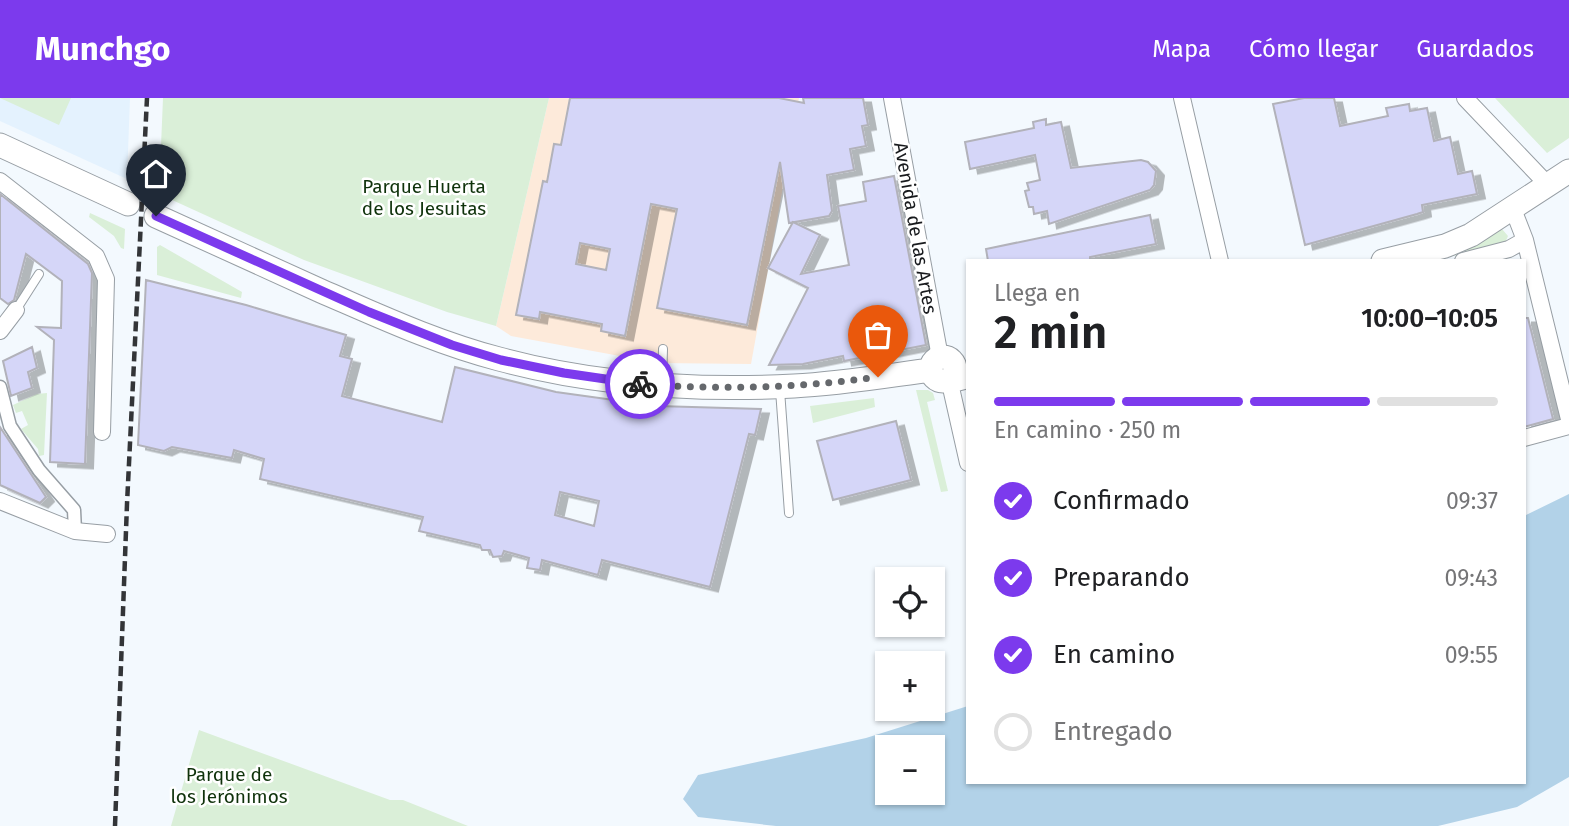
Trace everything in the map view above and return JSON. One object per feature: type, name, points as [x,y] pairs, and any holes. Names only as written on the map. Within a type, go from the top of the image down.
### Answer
[{"type":"main road","points":[[0,145],[128,204]]},
{"type":"main road","points":[[1391,259],[1445,246],[1471,235],[1569,171]]},
{"type":"main road","points":[[156,216],[369,312],[452,345],[501,360],[564,373],[662,385],[729,388],[779,387],[951,372]]},
{"type":"street","points":[[1182,98],[1220,259]]},
{"type":"street","name":"Avenida de las Artes","points":[[896,99],[966,452]]},
{"type":"street","points":[[1471,100],[1548,186]]},
{"type":"street","points":[[0,181],[96,256],[102,264],[106,279],[102,432]]},
{"type":"street","points":[[1513,209],[1525,240],[1530,287],[1569,419]]},
{"type":"street","points":[[1484,258],[1525,240]]},
{"type":"street","points":[[0,331],[16,310]]},
{"type":"street","points":[[0,387],[10,426],[39,470],[74,510],[75,531]]},
{"type":"street","points":[[1526,437],[1569,426]]},
{"type":"street","points":[[0,501],[75,531],[107,534]]},
{"type":"lane","points":[[16,310],[39,274]]},
{"type":"lane","points":[[662,385],[663,349]]},
{"type":"lane","points":[[779,387],[789,513]]},
{"type":"shaded area","points":[[0,98],[130,98],[127,179],[0,121]]},
{"type":"shaded area","points":[[549,98],[799,98],[751,364],[658,363],[511,336],[496,326]]},
{"type":"green space","points":[[0,98],[71,98],[59,125]]},
{"type":"green space","name":"Parque Huerta de los Jesuitas","points":[[163,98],[549,98],[496,326],[447,312],[304,260],[159,194]]},
{"type":"green space","points":[[1495,98],[1569,98],[1569,138],[1547,153]]},
{"type":"green space","points":[[90,213],[125,229],[124,249],[114,236],[89,217]]},
{"type":"green space","points":[[1502,229],[1508,236],[1505,243],[1441,259],[1429,259]]},
{"type":"green space","points":[[160,245],[242,292],[241,298],[157,275],[157,247]]},
{"type":"green space","points":[[916,390],[933,393],[935,400],[927,402],[948,491],[941,492]]},
{"type":"green space","points":[[47,393],[44,455],[39,456],[38,449],[21,429],[28,425],[22,411],[16,413],[13,405],[37,394]]},
{"type":"green space","points":[[874,398],[875,407],[813,423],[810,406]]},
{"type":"green space","name":"Parque de los Jerónimos","points":[[199,730],[390,800],[403,800],[468,826],[171,826]]},
{"type":"water","points":[[1569,494],[1569,777],[1517,807],[1438,826],[776,826],[698,817],[683,799],[698,775],[875,735],[875,805],[945,805],[945,735],[876,735],[920,721],[945,721],[945,713],[966,707],[966,784],[1526,784],[1526,515]]},
{"type":"building","points":[[570,98],[779,98],[804,103],[803,98],[863,98],[868,125],[862,126],[866,146],[850,149],[854,170],[827,175],[832,211],[829,216],[789,223],[780,162],[747,325],[657,308],[677,209],[651,204],[625,336],[601,331],[602,324],[540,312],[539,319],[516,315],[543,181],[547,182],[554,144],[561,145]],"holes":[[[580,243],[610,249],[606,270],[576,264]]]},
{"type":"building","points":[[1304,98],[1334,98],[1340,126],[1388,116],[1386,108],[1409,104],[1410,111],[1427,108],[1434,141],[1450,137],[1458,174],[1472,171],[1477,194],[1422,205],[1423,212],[1305,245],[1273,104]]},
{"type":"building","points":[[1046,119],[1046,125],[1061,122],[1071,168],[1141,160],[1148,162],[1156,171],[1154,185],[1150,190],[1049,224],[1047,211],[1034,214],[1033,207],[1029,207],[1025,191],[1029,190],[1027,183],[1040,180],[1035,155],[970,169],[965,142],[1034,128],[1033,122]]},
{"type":"building","points":[[894,176],[926,345],[844,361],[843,356],[803,364],[769,365],[808,288],[768,268],[793,222],[820,235],[801,274],[849,265],[838,206],[866,201],[863,182]]},
{"type":"building","points":[[0,194],[88,264],[92,273],[85,464],[50,462],[54,340],[37,327],[61,328],[62,281],[26,254],[14,300],[8,304],[0,298]]},
{"type":"building","points":[[1150,215],[1156,244],[1090,259],[988,259],[986,249]]},
{"type":"building","points":[[146,280],[246,305],[346,335],[340,356],[352,359],[342,396],[442,422],[455,367],[556,392],[657,406],[761,409],[755,435],[749,434],[710,587],[602,560],[598,575],[542,560],[540,570],[527,568],[529,558],[504,551],[502,556],[493,557],[490,550],[482,550],[480,545],[419,531],[423,517],[260,479],[264,459],[234,450],[232,458],[172,447],[164,451],[138,445]],"holes":[[[560,492],[599,501],[594,526],[555,515]]]},
{"type":"building","points":[[1526,318],[1528,318],[1553,419],[1526,426]]},
{"type":"building","points":[[32,347],[37,368],[28,372],[32,388],[11,396],[3,361]]},
{"type":"building","points":[[896,421],[911,480],[833,500],[817,441]]},
{"type":"building","points":[[0,427],[46,497],[40,503],[0,485]]},
{"type":"railway","points":[[115,826],[127,504],[147,98]]},
{"type":"way so far","points":[[640,384],[729,388],[797,386],[878,377]]},
{"type":"route","points":[[156,216],[369,312],[452,345],[501,360],[640,384]]}]
